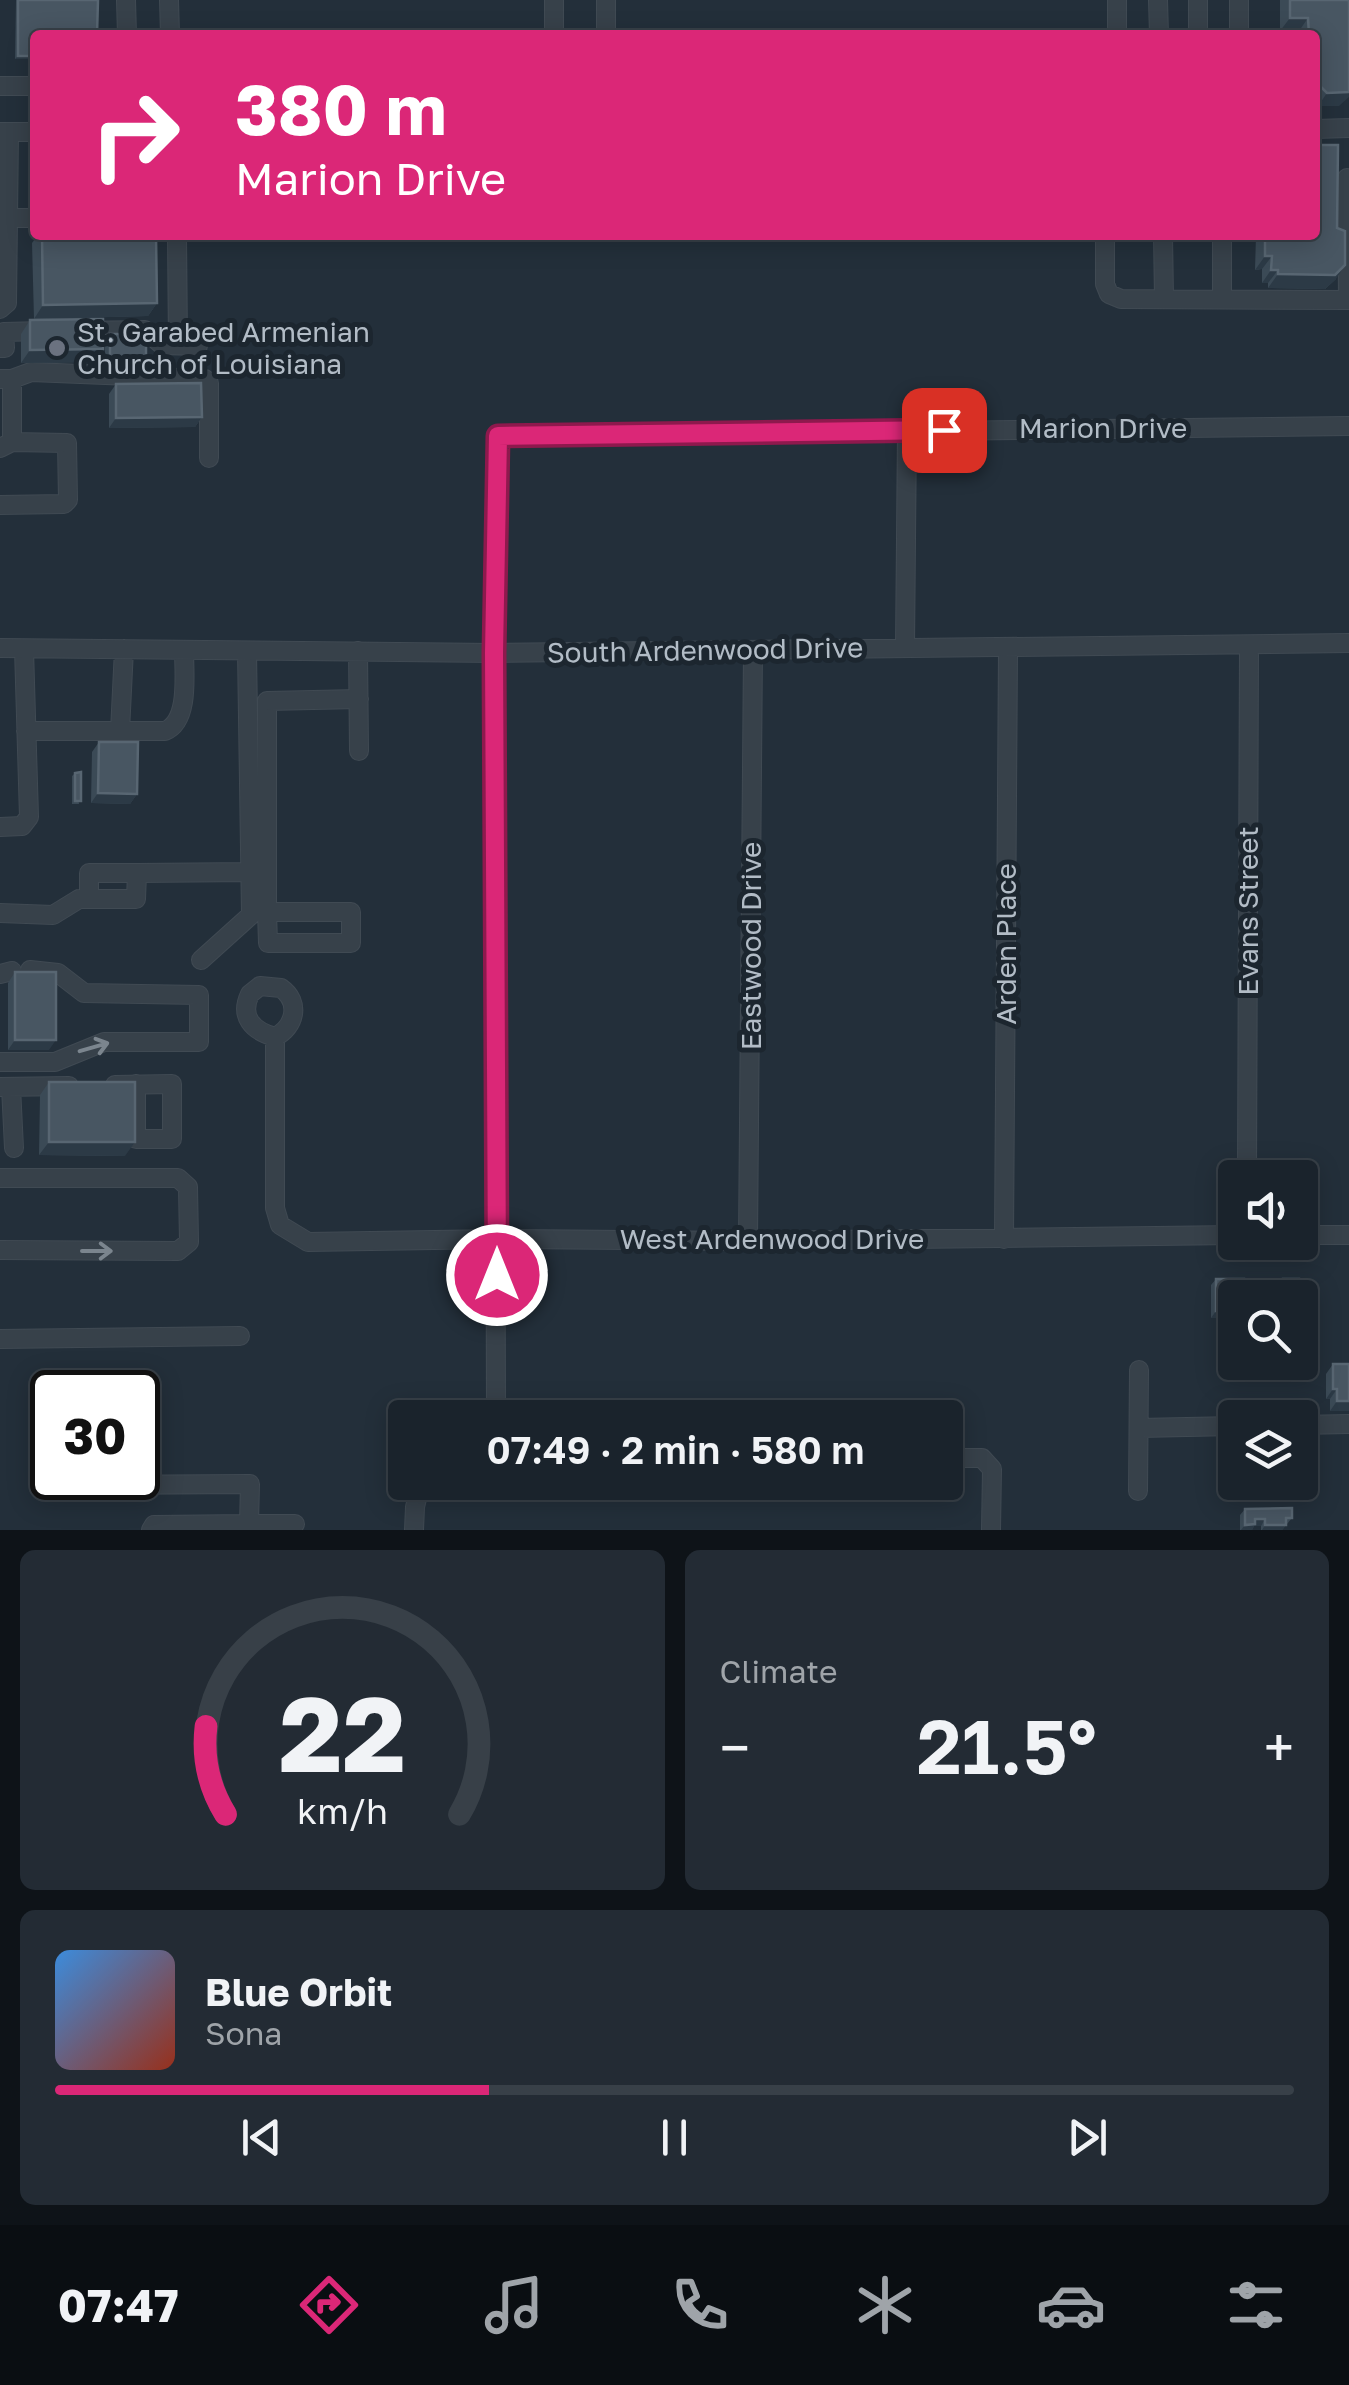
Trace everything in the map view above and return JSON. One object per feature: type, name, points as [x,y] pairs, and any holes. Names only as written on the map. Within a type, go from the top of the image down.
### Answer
[{"type":"street","points":[[126,0],[127,30]]},
{"type":"street","points":[[170,0],[170,30]]},
{"type":"street","points":[[554,0],[554,30]]},
{"type":"street","points":[[606,0],[606,30]]},
{"type":"street","points":[[1117,0],[1117,30]]},
{"type":"street","points":[[1158,0],[1158,30]]},
{"type":"street","points":[[1198,0],[1198,30]]},
{"type":"street","points":[[1239,0],[1239,30]]},
{"type":"street","points":[[0,86],[30,86]]},
{"type":"street","points":[[1320,128],[1349,128]]},
{"type":"street","points":[[0,309],[7,303],[4,132],[30,132]]},
{"type":"street","points":[[1105,240],[1105,284],[1109,294],[1122,299],[1348,300],[1348,178]]},
{"type":"street","points":[[4,218],[30,218]]},
{"type":"street","points":[[177,240],[178,345]]},
{"type":"street","points":[[1163,240],[1164,298]]},
{"type":"street","points":[[1222,240],[1222,298]]},
{"type":"street","points":[[0,506],[64,504],[68,500],[67,443],[6,445],[4,332],[145,330],[162,344],[198,346]]},
{"type":"street","points":[[6,379],[31,372],[205,378],[210,458]]},
{"type":"street","name":"Marion Drive","points":[[494,653],[498,436],[1349,426]]},
{"type":"street","points":[[905,648],[907,430]]},
{"type":"street","name":"South Ardenwood Drive","points":[[0,648],[494,653],[1349,644]]},
{"type":"street","name":"Evans Street","points":[[1247,1160],[1248,645]]},
{"type":"street","points":[[0,827],[22,826],[29,817],[24,648]]},
{"type":"street","name":"Arden Place","points":[[1004,1238],[1008,649]]},
{"type":"street","points":[[120,731],[124,650]]},
{"type":"street","points":[[26,731],[165,731],[178,722],[184,650]]},
{"type":"street","points":[[201,960],[251,915],[247,650]]},
{"type":"street","name":"Eastwood Drive","points":[[748,1242],[753,650]]},
{"type":"street","points":[[358,652],[359,751]]},
{"type":"street","points":[[494,653],[496,1400]]},
{"type":"street","points":[[268,912],[351,912],[351,943],[268,943],[268,912],[268,700],[359,699]]},
{"type":"street","points":[[90,899],[89,873],[251,872]]},
{"type":"street","points":[[0,913],[53,914],[79,899],[136,900],[137,873]]},
{"type":"street","points":[[0,1062],[55,1062],[104,1042],[200,1042],[199,995],[84,993],[58,973],[14,972]]},
{"type":"street","name":"West Ardenwood Drive","points":[[275,1037],[275,1208],[280,1226],[308,1242],[748,1242],[1218,1235]]},
{"type":"street","points":[[14,1148],[6,1087],[136,1084]]},
{"type":"street","points":[[0,1178],[178,1178],[188,1187],[189,1242],[178,1251],[0,1250]]},
{"type":"street","points":[[1318,1235],[1349,1235]]},
{"type":"street","points":[[0,1339],[240,1336]]},
{"type":"street","points":[[1138,1492],[1139,1370]]},
{"type":"street","points":[[1318,1425],[1349,1424]]},
{"type":"street","points":[[1139,1428],[1218,1426]]},
{"type":"street","points":[[963,1458],[982,1458],[992,1469],[990,1530]]},
{"type":"street","points":[[160,1485],[250,1484],[249,1527]]},
{"type":"street","points":[[414,1530],[416,1500]]},
{"type":"street","points":[[151,1530],[154,1526],[295,1524]]},
{"type":"building","points":[[18,0],[98,0],[97,30],[30,30],[30,56],[18,56]]},
{"type":"building","points":[[1290,0],[1349,0],[1349,92],[1327,93],[1320,86],[1320,30],[1309,30],[1308,18],[1290,18]]},
{"type":"building","points":[[1320,145],[1338,145],[1337,228],[1345,231],[1345,265],[1335,275],[1278,274],[1278,270],[1271,270],[1272,256],[1265,256],[1265,240],[1320,240]]},
{"type":"building","points":[[42,240],[156,240],[157,303],[43,305]]},
{"type":"building","points":[[103,319],[103,349],[30,350],[30,320]]},
{"type":"building","points":[[110,334],[146,334],[146,358],[110,358]]},
{"type":"building","points":[[201,383],[202,417],[116,418],[116,384]]},
{"type":"building","points":[[99,742],[138,742],[137,794],[98,793]]},
{"type":"building","points":[[81,772],[81,801],[75,801],[75,773]]},
{"type":"building","points":[[15,972],[56,972],[56,1040],[15,1040]]},
{"type":"building","points":[[49,1082],[135,1082],[135,1142],[49,1142]]},
{"type":"building","points":[[1216,1279],[1244,1279],[1218,1280],[1216,1311]]},
{"type":"building","points":[[1333,1364],[1349,1364],[1349,1401],[1337,1401]]},
{"type":"building","points":[[1292,1508],[1292,1518],[1286,1518],[1286,1525],[1265,1525],[1265,1519],[1255,1519],[1255,1524],[1245,1525],[1245,1509]]},
{"type":"place","name":"St. Garabed Armenian Church of Louisiana","points":[[57,348]]},
{"type":"route","points":[[497,1275],[494,653],[498,436],[944,430]]}]
